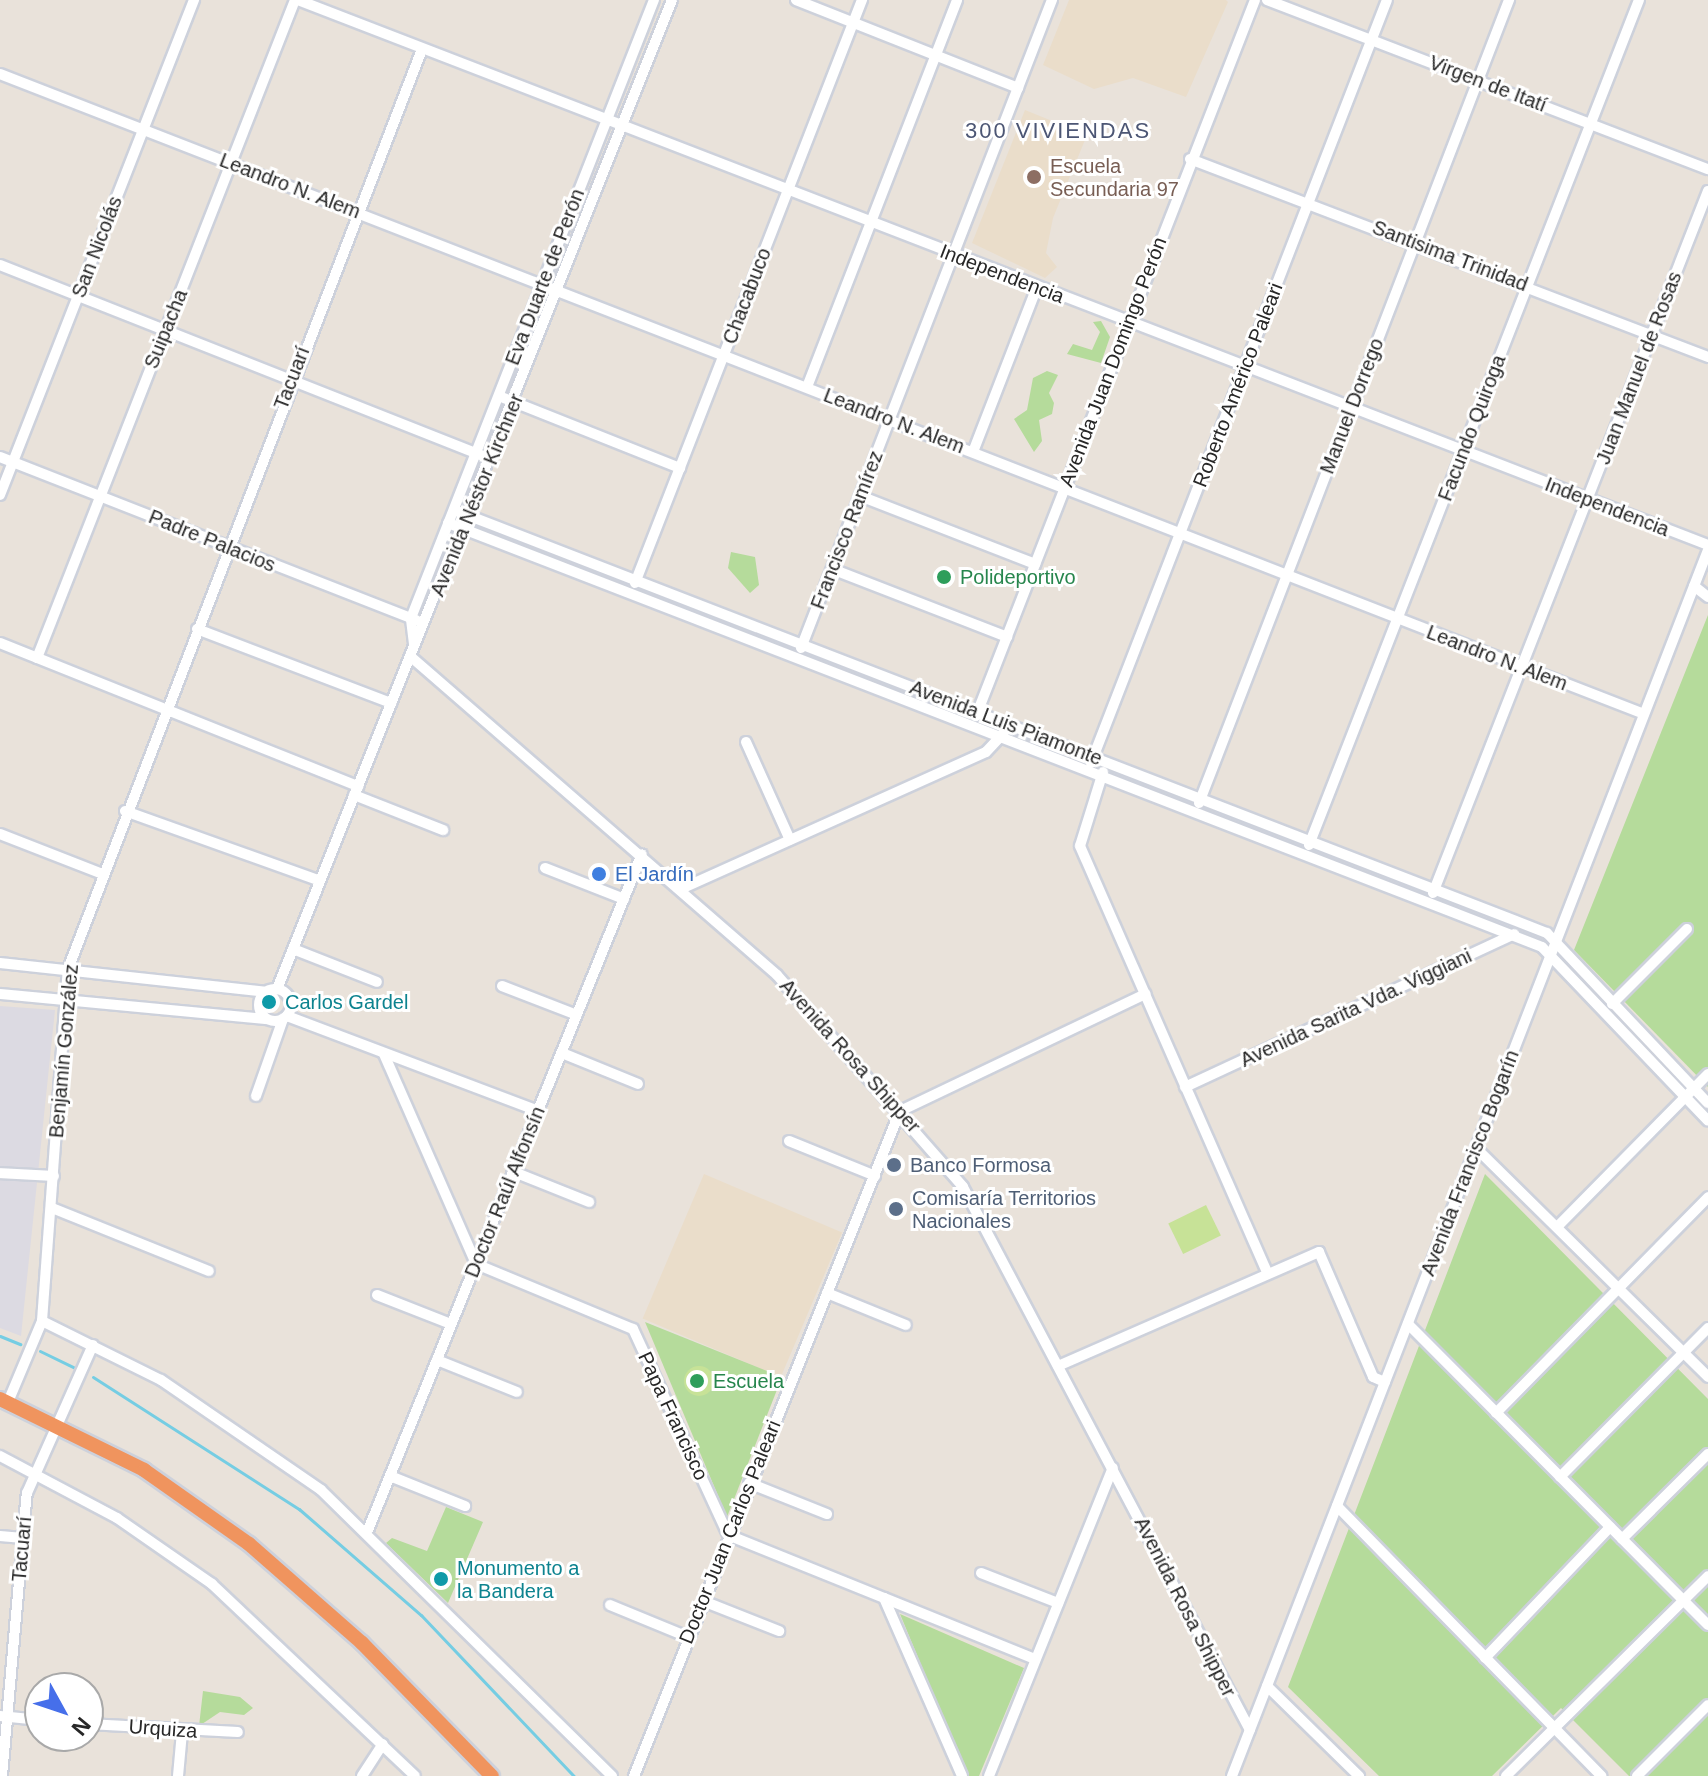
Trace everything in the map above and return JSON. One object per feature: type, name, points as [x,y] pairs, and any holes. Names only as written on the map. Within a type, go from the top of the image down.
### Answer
[{"type":"highway","points":[[4,1400],[56,1423],[144,1470],[249,1544],[362,1643],[492,1776]]},
{"type":"street","name":"San Nicolás","points":[[0,495],[194,0]]},
{"type":"street","name":"Independencia","points":[[296,0],[1708,548]]},
{"type":"street","name":"Suipacha","points":[[37,658],[296,0]]},
{"type":"street","name":"Eva Duarte de Perón","points":[[414,644],[411,618],[654,0]]},
{"type":"street","name":"Avenida Néstor Kirchner","points":[[277,989],[414,644],[465,529],[672,0]]},
{"type":"street","points":[[796,0],[1018,88]]},
{"type":"street","name":"Chacabuco","points":[[633,593],[862,0]]},
{"type":"street","points":[[807,387],[957,0]]},
{"type":"street","name":"Francisco Ramírez","points":[[797,656],[1052,0]]},
{"type":"street","name":"Avenida Juan Domingo Perón","points":[[972,725],[1190,159],[1255,0]]},
{"type":"street","name":"Virgen de Itatí","points":[[1267,0],[1708,169]]},
{"type":"street","name":"Roberto Américo Paleari","points":[[1089,770],[1387,0]]},
{"type":"street","name":"Manuel Dorrego","points":[[1195,812],[1509,0]]},
{"type":"street","name":"Facundo Quiroga","points":[[1305,855],[1639,0]]},
{"type":"street","name":"Tacuarí","points":[[167,709],[354,211],[422,49]]},
{"type":"street","name":"Leandro N. Alem","points":[[0,74],[1644,714]]},
{"type":"street","name":"Santisima Trinidad","points":[[1190,159],[1708,357]]},
{"type":"street","name":"Juan Manuel de Rosas","points":[[1428,903],[1708,191]]},
{"type":"street","points":[[0,265],[491,459]]},
{"type":"street","points":[[973,452],[1037,287]]},
{"type":"street","points":[[499,396],[680,468]]},
{"type":"street","name":"Padre Palacios","points":[[0,457],[425,623]]},
{"type":"street","points":[[860,496],[1035,564]]},
{"type":"street","name":"Avenida Luis Piamonte","points":[[454,510],[1557,940]]},
{"type":"street","name":"Avenida Luis Piamonte","points":[[448,523],[797,656],[1551,953]]},
{"type":"street","name":"Avenida Francisco Bogarín","points":[[1234,1775],[1708,548]]},
{"type":"street","points":[[832,569],[1007,637]]},
{"type":"street","points":[[1694,586],[1708,597]]},
{"type":"street","points":[[197,629],[391,703]]},
{"type":"street","points":[[0,643],[167,709],[443,830]]},
{"type":"street","name":"Avenida Rosa Shipper","points":[[410,656],[642,854],[817,1015],[968,1193],[1250,1730]]},
{"type":"street","name":"Benjamín González","points":[[4,1400],[42,1321],[68,969],[100,873],[167,709]]},
{"type":"street","points":[[681,889],[986,752],[1009,724]]},
{"type":"street","points":[[746,742],[790,840]]},
{"type":"street","points":[[1106,763],[1080,846],[1268,1274]]},
{"type":"street","points":[[125,811],[320,881]]},
{"type":"street","points":[[0,834],[100,873]]},
{"type":"street","name":"Doctor Raúl Alfonsín","points":[[368,1530],[642,854]]},
{"type":"street","points":[[545,868],[624,899]]},
{"type":"street","name":"Avenida Sarita Vda. Viggiani","points":[[1185,1087],[1513,936],[1523,925]]},
{"type":"street","points":[[1612,1004],[1687,929]]},
{"type":"street","points":[[1557,940],[1612,1004],[1708,1103]]},
{"type":"street","points":[[293,949],[377,982]]},
{"type":"street","points":[[1551,953],[1708,1121]]},
{"type":"street","points":[[0,963],[265,992],[277,989],[289,998],[256,1096]]},
{"type":"street","points":[[502,986],[577,1015]]},
{"type":"street","points":[[265,992],[259,1006],[266,1019]]},
{"type":"street","points":[[0,994],[266,1019],[285,1017],[538,1111]]},
{"type":"street","points":[[900,1111],[1145,994]]},
{"type":"street","points":[[562,1053],[638,1084]]},
{"type":"street","points":[[384,1054],[476,1264]]},
{"type":"street","points":[[1557,1227],[1708,1074]]},
{"type":"street","name":"Doctor Juan Carlos Paleari","points":[[634,1776],[900,1111]]},
{"type":"street","points":[[789,1141],[875,1176]]},
{"type":"street","points":[[1476,1148],[1708,1377]]},
{"type":"street","points":[[514,1172],[589,1202]]},
{"type":"street","points":[[0,1173],[54,1176]]},
{"type":"street","points":[[1496,1413],[1708,1197]]},
{"type":"street","points":[[52,1208],[209,1271]]},
{"type":"street","points":[[1058,1366],[1319,1252],[1373,1377],[1385,1382]]},
{"type":"street","name":"Papa Francisco","points":[[476,1264],[633,1329],[728,1535]]},
{"type":"street","points":[[827,1293],[906,1325]]},
{"type":"street","points":[[377,1295],[451,1324]]},
{"type":"street","points":[[42,1321],[93,1345],[216,1414],[368,1530],[612,1776]]},
{"type":"street","points":[[1408,1324],[1708,1625]]},
{"type":"street","points":[[1560,1477],[1708,1328]]},
{"type":"street","name":"Tacuarí","points":[[2,1776],[4,1716],[23,1538],[35,1471],[93,1345]]},
{"type":"street","points":[[437,1360],[517,1392]]},
{"type":"street","points":[[1622,1539],[1708,1454]]},
{"type":"street","points":[[0,1456],[35,1471],[212,1584],[415,1776]]},
{"type":"street","points":[[989,1776],[1113,1468]]},
{"type":"street","points":[[390,1476],[465,1506]]},
{"type":"street","points":[[749,1483],[827,1514]]},
{"type":"street","points":[[1337,1506],[1601,1776]]},
{"type":"street","points":[[1485,1658],[1610,1527]]},
{"type":"street","points":[[728,1535],[1035,1659]]},
{"type":"street","points":[[0,1536],[23,1538]]},
{"type":"street","points":[[981,1573],[1058,1603]]},
{"type":"street","points":[[1506,1776],[1708,1576]]},
{"type":"street","points":[[884,1598],[962,1776]]},
{"type":"street","points":[[703,1601],[779,1631]]},
{"type":"street","points":[[610,1605],[688,1637]]},
{"type":"street","points":[[1267,1686],[1359,1776]]},
{"type":"street","points":[[1637,1776],[1708,1705]]},
{"type":"street","points":[[4,1716],[24,1718]]},
{"type":"street","name":"Urquiza","points":[[104,1725],[182,1732],[238,1732]]},
{"type":"street","points":[[178,1776],[182,1732]]},
{"type":"street","points":[[362,1776],[383,1744]]},
{"type":"shaded area","points":[[1069,0],[1228,2],[1186,97],[1133,78],[1094,89],[1043,65]]},
{"type":"shaded area","name":"Escuela Secundaria 97","points":[[1025,110],[1087,135],[1053,218],[1046,253],[1057,267],[1045,278],[972,243]]},
{"type":"shaded area","points":[[0,1006],[55,1010],[21,1336],[0,1328]]},
{"type":"shaded area","points":[[704,1174],[842,1233],[781,1377],[643,1319]]},
{"type":"green space","points":[[1101,321],[1110,337],[1101,363],[1067,354],[1073,344],[1092,350],[1100,332],[1093,322]]},
{"type":"green space","points":[[1047,371],[1058,375],[1049,393],[1054,403],[1052,414],[1039,420],[1042,441],[1034,452],[1014,419],[1027,410],[1033,378]]},
{"type":"green space","points":[[731,552],[755,557],[759,585],[750,593],[728,568]]},
{"type":"green space","points":[[1708,615],[1708,1087],[1574,950]]},
{"type":"green space","points":[[1485,1174],[1708,1399],[1708,1776],[1629,1776],[1561,1708],[1492,1776],[1379,1776],[1288,1687]]},
{"type":"green space","points":[[1206,1205],[1221,1236],[1183,1254],[1168,1223]]},
{"type":"green space","points":[[645,1322],[782,1377],[727,1517]]},
{"type":"green space","points":[[699,1366],[710,1370],[714,1381],[710,1392],[699,1396],[688,1392],[684,1381],[688,1370]]},
{"type":"green space","points":[[446,1507],[483,1522],[448,1603],[386,1543],[392,1538],[427,1551]]},
{"type":"green space","points":[[900,1614],[1024,1668],[979,1776],[967,1776]]},
{"type":"green space","points":[[203,1691],[240,1697],[253,1708],[244,1715],[220,1712],[199,1726]]},
{"type":"waterway","points":[[0,1336],[20,1344]]},
{"type":"waterway","points":[[40,1351],[73,1367]]},
{"type":"waterway","points":[[93,1377],[299,1509],[421,1615],[574,1776]]},
{"type":"place","name":"Escuela Secundaria 97","points":[[1034,177]]},
{"type":"place","name":"Polideportivo","points":[[944,577]]},
{"type":"place","name":"El Jardín","points":[[599,874]]},
{"type":"place","name":"Carlos Gardel","points":[[269,1002]]},
{"type":"place","name":"Banco Formosa","points":[[894,1165]]},
{"type":"place","name":"Comisaría Territorios Nacionales","points":[[896,1209]]},
{"type":"place","name":"Escuela","points":[[697,1381]]},
{"type":"place","name":"Monumento a la Bandera","points":[[441,1579]]},
{"type":"district","name":"300 VIVIENDAS","points":[[1058,131]]}]
